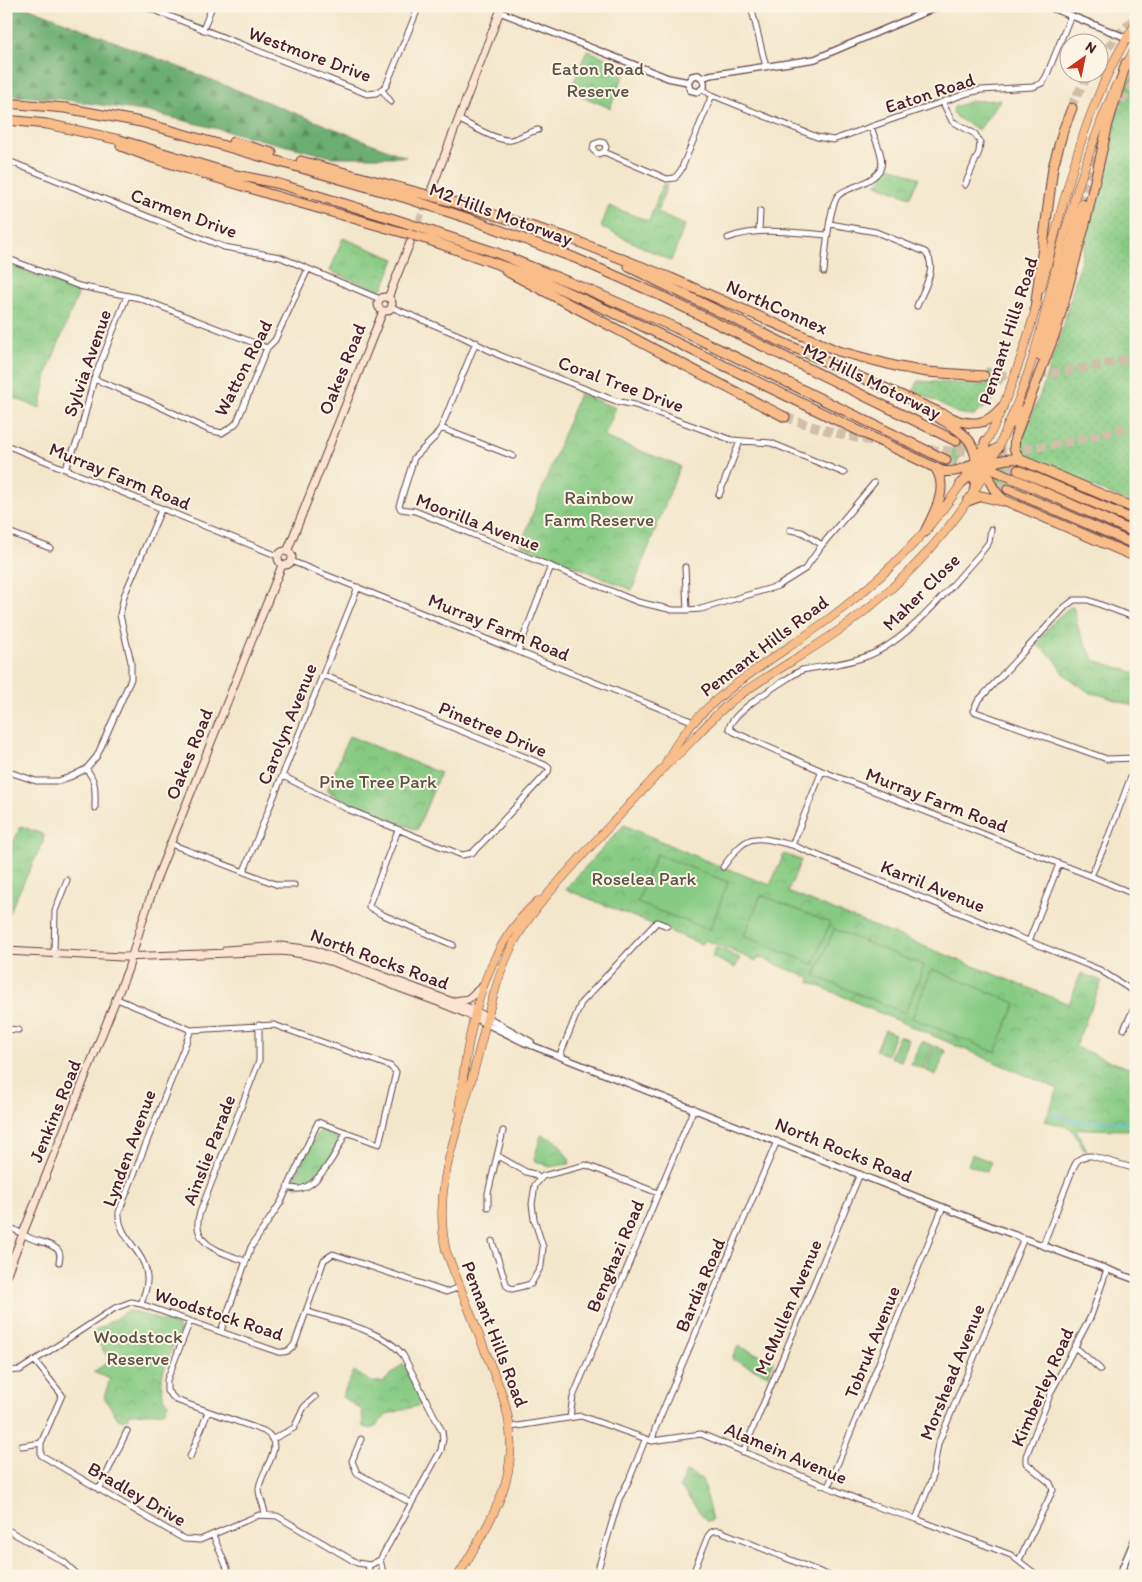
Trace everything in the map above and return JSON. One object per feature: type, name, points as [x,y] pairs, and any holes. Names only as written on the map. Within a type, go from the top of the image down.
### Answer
[{"type":"highway","name":"Pennant Hills Road","points":[[666,765],[673,749],[694,722],[730,689],[869,588],[925,532],[976,461],[1014,377],[1035,309],[1083,135],[1108,75],[1136,23]]},
{"type":"highway","name":"Pennant Hills Road","points":[[998,448],[1030,369],[1066,226],[1083,169],[1098,127],[1126,63],[1136,46]]},
{"type":"highway","points":[[1019,459],[1014,448],[1014,442],[1060,314],[1085,224],[1108,124],[1126,63]]},
{"type":"highway","name":"M2 Hills Motorway","points":[[6,103],[64,108],[109,116],[172,131],[406,198],[470,219],[566,254],[697,312],[956,441]]},
{"type":"highway","points":[[1035,309],[1038,275],[1054,167],[1063,131],[1072,108]]},
{"type":"highway","name":"M2 Hills Motorway","points":[[6,120],[47,124],[80,130],[137,145],[236,175],[276,183],[496,253],[676,328],[946,460]]},
{"type":"highway","name":"M2 Hills Motorway","points":[[80,130],[153,158],[429,240]]},
{"type":"highway","points":[[172,131],[198,133],[446,200],[566,237],[779,341],[966,423],[988,420],[1002,407]]},
{"type":"highway","points":[[1036,383],[1042,353],[1082,204]]},
{"type":"highway","name":"NorthConnex","points":[[566,237],[671,278],[838,351],[899,367],[927,372],[984,376]]},
{"type":"highway","points":[[429,240],[503,270],[584,311],[706,378],[785,417]]},
{"type":"highway","points":[[429,240],[534,277],[612,311],[936,469],[956,472],[976,461],[987,464],[1136,533]]},
{"type":"highway","points":[[1008,426],[1016,419],[1023,404],[1042,353]]},
{"type":"highway","points":[[918,403],[964,435],[971,445],[976,461],[974,492]]},
{"type":"highway","points":[[985,442],[987,464],[994,492],[1004,500],[1136,557]]},
{"type":"highway","points":[[961,483],[987,464],[998,448]]},
{"type":"highway","points":[[987,464],[1009,459],[1019,459],[1136,509]]},
{"type":"highway","name":"Pennant Hills Road","points":[[458,1576],[488,1525],[502,1496],[511,1460],[511,1427],[502,1394],[446,1251],[441,1218],[443,1184],[457,1124],[475,1014],[488,972],[506,938],[524,914],[547,894],[666,765],[679,754],[716,714],[745,692],[857,617],[919,561],[949,527],[974,492],[987,464]]},
{"type":"highway","points":[[925,532],[940,498],[940,478],[936,469]]},
{"type":"highway","points":[[1018,470],[1136,521]]},
{"type":"highway","points":[[1008,489],[1136,545]]},
{"type":"highway","points":[[968,500],[981,496],[1012,503]]},
{"type":"highway","points":[[694,722],[701,723],[716,714]]},
{"type":"highway","name":"Pennant Hills Road","points":[[457,1124],[468,1094],[486,1020],[510,950],[547,894]]},
{"type":"main road","points":[[432,188],[501,9]]},
{"type":"main road","points":[[1128,38],[1136,41]]},
{"type":"main road","points":[[384,298],[392,302],[392,307],[383,311],[379,307],[410,243]]},
{"type":"main road","name":"Oakes Road","points":[[287,552],[383,311]]},
{"type":"main road","points":[[283,551],[292,556],[289,564],[282,564],[278,560],[278,556],[283,551]]},
{"type":"main road","name":"Oakes Road","points":[[132,957],[142,918],[282,564]]},
{"type":"main road","name":"North Rocks Road","points":[[196,954],[266,946],[305,948],[340,959],[450,1001],[486,1020]]},
{"type":"main road","name":"North Rocks Road","points":[[6,951],[132,957],[280,951],[306,955],[338,964],[475,1014]]},
{"type":"main road","name":"Jenkins Road","points":[[6,1276],[132,957]]},
{"type":"main road","points":[[450,1001],[461,1002],[468,999],[483,986]]},
{"type":"street","name":"Westmore Drive","points":[[144,6],[362,92],[372,94],[382,90],[388,82],[419,6]]},
{"type":"street","points":[[203,30],[212,6]]},
{"type":"street","points":[[751,6],[766,67]]},
{"type":"street","points":[[702,78],[704,82],[702,89],[698,92],[692,91],[688,82],[695,75],[702,78],[710,75],[823,56],[939,6]]},
{"type":"street","points":[[1048,6],[1128,38]]},
{"type":"street","points":[[501,9],[668,78],[688,82]]},
{"type":"street","name":"Eaton Road","points":[[702,89],[712,95],[828,140],[838,139],[981,90],[1039,85],[1046,78],[1071,15]]},
{"type":"street","name":"Westmore Drive","points":[[382,90],[391,102]]},
{"type":"street","points":[[604,152],[667,179],[675,178],[681,170],[712,95]]},
{"type":"street","points":[[943,103],[952,121],[975,134],[980,142],[979,152],[965,186]]},
{"type":"street","points":[[458,119],[504,140],[514,139],[528,132],[538,130]]},
{"type":"street","points":[[824,272],[827,236],[834,206],[839,195],[870,181],[880,171],[882,158],[872,127]]},
{"type":"street","name":"Carmen Drive","points":[[6,160],[224,247],[280,257],[384,298]]},
{"type":"street","points":[[759,231],[760,211]]},
{"type":"street","points":[[830,224],[876,232],[925,252],[932,267],[917,306]]},
{"type":"street","points":[[728,238],[740,233],[759,231],[827,236]]},
{"type":"street","points":[[6,258],[78,286],[139,298],[267,348]]},
{"type":"street","name":"Watton Road","points":[[94,379],[146,400],[209,430],[222,433],[237,422],[267,348],[275,340],[308,269]]},
{"type":"street","name":"Sylvia Avenue","points":[[65,469],[78,437],[94,379],[127,296]]},
{"type":"street","name":"Coral Tree Drive","points":[[392,307],[476,342],[499,355],[616,401],[635,404],[723,438],[771,444],[844,472]]},
{"type":"street","name":"Moorilla Avenue","points":[[476,342],[441,428],[435,437],[414,458],[398,506],[401,509],[415,511],[551,566]]},
{"type":"street","points":[[441,428],[513,456]]},
{"type":"street","points":[[719,495],[740,441]]},
{"type":"street","name":"Murray Farm Road","points":[[6,446],[278,556]]},
{"type":"street","points":[[518,651],[551,566],[638,602],[673,610],[701,609],[778,586],[805,569],[822,545],[874,483]]},
{"type":"street","points":[[6,771],[30,779],[50,782],[70,777],[86,769],[97,756],[131,679],[131,662],[120,615],[124,596],[161,510]]},
{"type":"street","name":"Maher Close","points":[[729,728],[731,722],[742,711],[796,673],[802,670],[869,656],[904,634],[980,554],[989,542],[991,529]]},
{"type":"street","points":[[790,530],[802,532],[822,545]]},
{"type":"street","points":[[6,531],[50,548]]},
{"type":"street","name":"Murray Farm Road","points":[[291,560],[694,722]]},
{"type":"street","points":[[685,567],[686,610]]},
{"type":"street","name":"Carolyn Avenue","points":[[244,871],[358,587]]},
{"type":"street","points":[[1136,618],[1088,600],[1074,600],[1065,607],[978,701],[973,711],[1107,759],[1136,758]]},
{"type":"street","name":"Pinetree Drive","points":[[283,776],[347,809],[462,855],[472,853],[548,772],[549,768],[545,764],[323,675]]},
{"type":"street","name":"Murray Farm Road","points":[[729,728],[734,732],[822,771],[1091,876],[1136,896]]},
{"type":"street","points":[[1091,876],[1106,843],[1136,763]]},
{"type":"street","points":[[86,769],[95,784],[95,808]]},
{"type":"street","points":[[792,846],[822,771]]},
{"type":"street","points":[[398,830],[369,907],[453,945]]},
{"type":"street","name":"Karril Avenue","points":[[723,867],[737,849],[750,838],[767,839],[792,846],[1100,970],[1136,993]]},
{"type":"street","points":[[171,844],[278,885],[294,885]]},
{"type":"street","points":[[1029,941],[1059,864]]},
{"type":"street","points":[[54,954],[55,911],[67,880]]},
{"type":"street","points":[[560,1056],[581,1003],[657,922],[667,926]]},
{"type":"street","points":[[117,999],[191,1030],[274,1025],[394,1068],[396,1075],[379,1144],[318,1122],[279,1204],[252,1245],[221,1331]]},
{"type":"street","points":[[1124,1029],[1136,1004]]},
{"type":"street","name":"North Rocks Road","points":[[486,1020],[523,1042],[943,1207],[1136,1280]]},
{"type":"street","name":"Ainslie Parade","points":[[245,1261],[209,1246],[199,1234],[198,1223],[200,1212],[259,1061],[259,1025]]},
{"type":"street","points":[[6,1028],[18,1030]]},
{"type":"street","name":"Lynden Avenue","points":[[141,1304],[147,1285],[146,1270],[140,1255],[123,1231],[119,1221],[119,1212],[191,1030]]},
{"type":"street","name":"Benghazi Road","points":[[570,1417],[573,1397],[694,1108]]},
{"type":"street","points":[[488,1207],[488,1194],[503,1131]]},
{"type":"street","points":[[287,1187],[299,1189],[313,1182],[334,1155],[346,1132]]},
{"type":"street","name":"Bardia Road","points":[[652,1442],[659,1420],[776,1141]]},
{"type":"street","points":[[498,1156],[526,1172],[534,1174],[540,1179]]},
{"type":"street","points":[[1043,1245],[1078,1160],[1084,1156],[1092,1156],[1136,1169]]},
{"type":"street","points":[[492,1240],[508,1288],[514,1289],[531,1284],[540,1270],[543,1258],[542,1242],[534,1218],[532,1204],[534,1189],[540,1179],[547,1174],[586,1165],[658,1194]]},
{"type":"street","name":"McMullen Avenue","points":[[743,1452],[860,1174]]},
{"type":"street","name":"Tobruk Avenue","points":[[828,1487],[943,1207]]},
{"type":"street","points":[[6,1226],[52,1246],[59,1252],[59,1262]]},
{"type":"street","name":"Morshead Avenue","points":[[916,1519],[932,1479],[938,1444],[1024,1238]]},
{"type":"street","name":"Woodstock Road","points":[[6,1371],[20,1370],[121,1304],[131,1302],[221,1331],[278,1352],[284,1352],[294,1346],[323,1262],[327,1256],[333,1254],[446,1292],[460,1287]]},
{"type":"street","name":"Kimberley Road","points":[[1019,1560],[1053,1490],[1050,1483],[1026,1463],[1026,1456],[1052,1390],[1092,1314],[1107,1269]]},
{"type":"street","points":[[190,1321],[167,1380],[166,1388],[171,1396],[176,1400],[264,1431],[273,1439],[274,1444],[274,1452],[259,1489],[265,1515],[277,1516],[358,1563],[368,1565],[380,1560],[441,1450],[442,1431],[403,1355],[394,1345],[376,1334],[306,1311]]},
{"type":"street","points":[[1075,1347],[1100,1369]]},
{"type":"street","points":[[22,1446],[41,1443],[62,1395],[35,1361]]},
{"type":"street","points":[[273,1439],[294,1428],[304,1407],[315,1397]]},
{"type":"street","points":[[190,1456],[208,1412]]},
{"type":"street","name":"Alamein Avenue","points":[[511,1427],[570,1417],[587,1417],[652,1442],[701,1434],[871,1505],[916,1519],[1011,1555],[1038,1576]]},
{"type":"street","points":[[99,1490],[127,1431]]},
{"type":"street","points":[[361,1438],[352,1461],[357,1473],[411,1503]]},
{"type":"street","points":[[596,1576],[619,1499],[645,1440]]},
{"type":"street","name":"Bradley Drive","points":[[41,1443],[41,1455],[184,1539],[195,1540],[212,1535],[259,1515],[265,1515]]},
{"type":"street","points":[[6,1529],[64,1562],[79,1576]]},
{"type":"street","points":[[692,1576],[708,1536],[712,1531],[720,1531],[830,1576]]},
{"type":"street","points":[[212,1535],[227,1568]]},
{"type":"street","points":[[1119,1576],[1136,1536]]},
{"type":"street","points":[[380,1560],[384,1576]]},
{"type":"street","points":[[368,1565],[370,1576]]},
{"type":"green space","points":[[6,6],[25,6],[406,157],[332,157],[149,112],[59,99],[6,95]]},
{"type":"green space","name":"Eaton Road Reserve","points":[[587,50],[627,67],[610,108],[570,91]]},
{"type":"green space","points":[[1136,67],[1136,505],[1035,463],[1025,452],[1022,438],[1040,395],[1063,327],[1097,198],[1113,121]]},
{"type":"green space","points":[[1000,100],[979,130],[956,117],[953,112],[954,107],[972,101]]},
{"type":"green space","points":[[888,165],[919,178],[910,197],[876,184],[883,178]]},
{"type":"green space","points":[[663,184],[667,185],[657,213],[685,225],[671,261],[601,227],[609,206],[649,221]]},
{"type":"green space","points":[[343,238],[395,259],[383,288],[378,290],[330,271]]},
{"type":"green space","points":[[6,264],[79,292],[48,370],[40,408],[6,395]]},
{"type":"green space","points":[[989,370],[1005,377],[1005,381],[1000,388],[998,387],[995,390],[993,398],[985,408],[975,414],[975,416],[957,413],[914,390],[918,381],[987,385]]},
{"type":"green space","name":"Rainbow Farm Reserve","points":[[579,394],[616,408],[604,437],[680,466],[632,590],[521,544]]},
{"type":"green space","points":[[959,434],[968,447],[957,462],[957,467],[943,467]]},
{"type":"green space","points":[[1007,463],[1020,463],[1014,476],[1002,467]]},
{"type":"green space","points":[[997,476],[1010,482],[1004,495],[994,481]]},
{"type":"green space","points":[[1073,606],[1079,631],[1094,660],[1136,673],[1136,707],[1090,693],[1065,675],[1053,657],[1036,644],[1057,618]]},
{"type":"green space","name":"Pine Tree Park","points":[[349,736],[440,773],[417,830],[349,803],[327,791]]},
{"type":"green space","name":"Roselea Park","points":[[624,825],[702,859],[770,885],[784,854],[801,860],[788,892],[1069,1004],[1081,973],[1102,981],[1075,1047],[1136,1071],[1136,1135],[1133,1134],[1135,1130],[1076,1129],[1087,1150],[1084,1150],[1071,1128],[1045,1121],[1058,1089],[809,982],[810,978],[758,957],[756,961],[705,940],[701,944],[565,889]]},
{"type":"green space","points":[[21,826],[44,835],[43,842],[6,919],[6,858]]},
{"type":"green space","points":[[656,854],[728,882],[710,930],[637,903]]},
{"type":"green space","points":[[761,895],[830,923],[813,964],[744,936]]},
{"type":"green space","points":[[834,929],[924,966],[905,1013],[815,976]]},
{"type":"green space","points":[[716,947],[740,958],[735,968],[712,957]]},
{"type":"green space","points":[[932,969],[1016,1003],[995,1052],[912,1018]]},
{"type":"green space","points":[[885,1030],[895,1034],[887,1055],[876,1050]]},
{"type":"green space","points":[[899,1036],[909,1040],[901,1061],[890,1057]]},
{"type":"green space","points":[[922,1041],[933,1046],[923,1069],[911,1064]]},
{"type":"green space","points":[[935,1046],[946,1051],[936,1075],[925,1070]]},
{"type":"green space","points":[[326,1130],[341,1136],[335,1149],[315,1177],[304,1185],[296,1187],[293,1182],[314,1137],[319,1132]]},
{"type":"green space","points":[[541,1135],[557,1141],[570,1161],[569,1164],[549,1167],[534,1160]]},
{"type":"green space","points":[[972,1154],[991,1162],[986,1172],[968,1165]]},
{"type":"green space","name":"Woodstock Reserve","points":[[128,1311],[177,1326],[180,1331],[162,1377],[163,1395],[168,1403],[164,1412],[130,1414],[128,1419],[118,1419],[104,1397],[110,1379],[93,1372],[110,1361],[92,1333]]},
{"type":"green space","points":[[738,1346],[773,1361],[768,1375],[732,1359]]},
{"type":"green space","points":[[403,1364],[424,1404],[388,1414],[372,1429],[363,1427],[362,1410],[342,1397],[354,1371],[371,1382],[383,1382]]},
{"type":"green space","points":[[686,1472],[702,1479],[712,1520],[707,1521],[680,1487]]},
{"type":"waterway","points":[[1052,1115],[1082,1122],[1117,1121],[1136,1127]]},
{"type":"tunnel","points":[[1110,45],[1136,17]]},
{"type":"tunnel","points":[[1113,112],[1136,80]]},
{"type":"tunnel","points":[[1072,108],[1074,100],[1084,82]]},
{"type":"tunnel","points":[[1082,204],[1104,131]]},
{"type":"tunnel","points":[[411,240],[427,201]]},
{"type":"tunnel","points":[[984,376],[1052,373],[1103,365],[1136,356]]},
{"type":"tunnel","points":[[785,417],[824,430],[902,446],[940,450],[980,451],[1059,444],[1136,425]]},
{"type":"tunnel","points":[[956,441],[977,451]]},
{"type":"tunnel","points":[[995,459],[1018,470]]},
{"type":"tunnel","points":[[946,460],[967,470]]},
{"type":"tunnel","points":[[986,479],[1008,489]]}]
